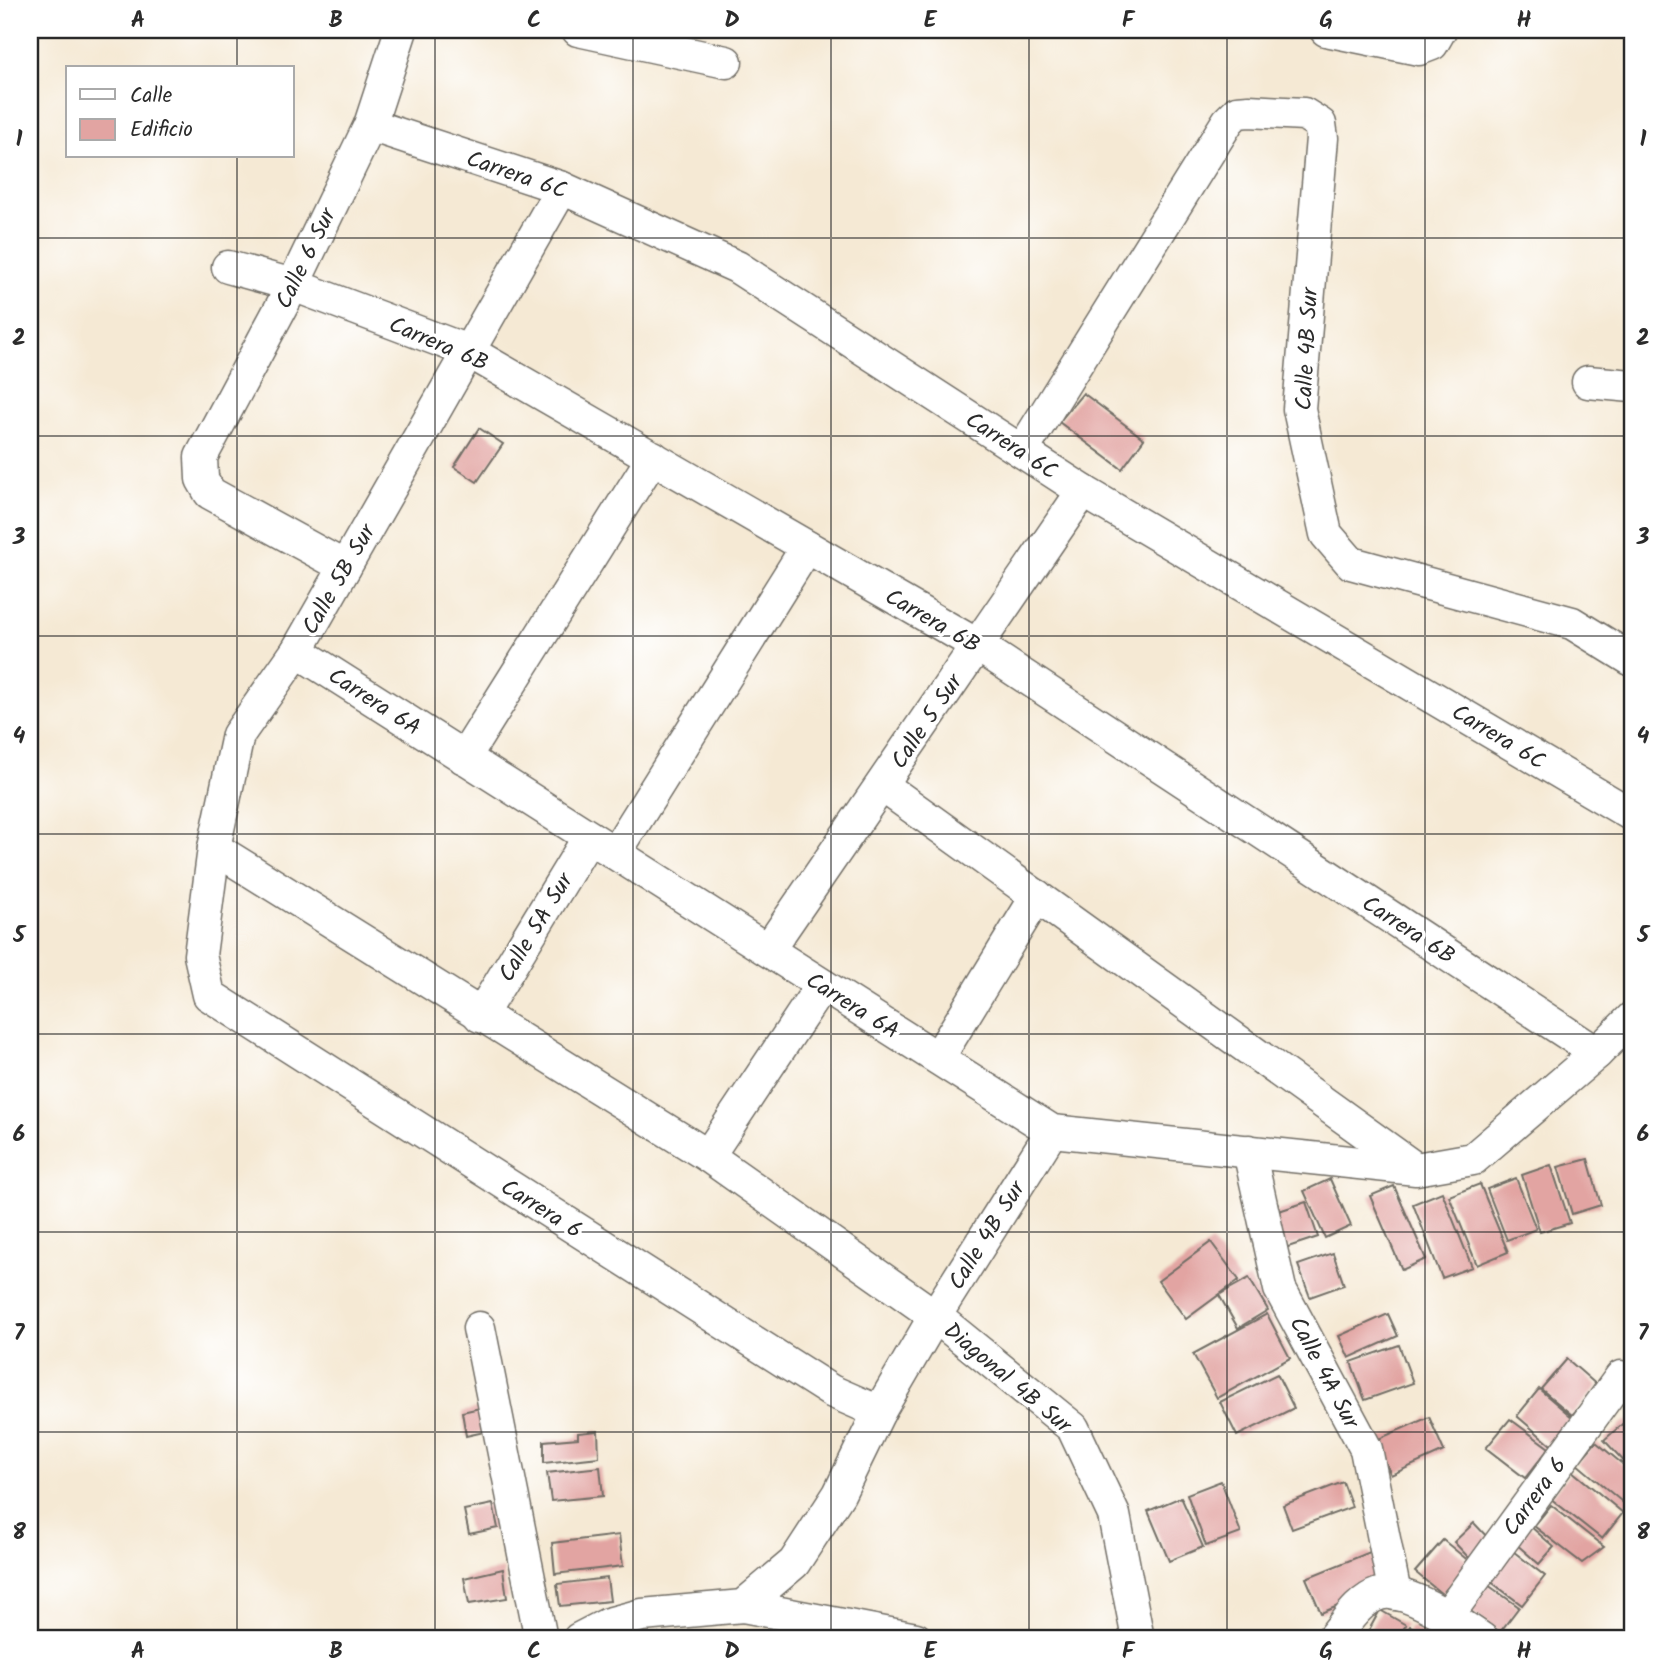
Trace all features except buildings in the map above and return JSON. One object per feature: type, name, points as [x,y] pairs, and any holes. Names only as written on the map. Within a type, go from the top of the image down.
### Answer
[{"type":"street","name":"Calle 6 Sur","points":[[345,567],[210,494],[202,480],[201,457],[293,285],[370,125],[401,30]]},
{"type":"street","points":[[578,30],[726,62]]},
{"type":"street","points":[[1326,30],[1419,49],[1432,44],[1440,30]]},
{"type":"street","name":"Calle 4B Sur","points":[[1021,452],[1228,121],[1237,112],[1304,114],[1320,124],[1322,138],[1299,410],[1326,534],[1351,563],[1572,623],[1632,660]]},
{"type":"street","name":"Carrera 6C","points":[[370,125],[562,188],[737,267],[1083,491],[1632,815]]},
{"type":"street","name":"Calle 5B Sur","points":[[209,995],[200,955],[214,848],[238,735],[297,651],[562,188]]},
{"type":"street","name":"Carrera 6B","points":[[228,267],[293,285],[468,351],[653,457],[977,645],[1597,1053]]},
{"type":"street","points":[[1588,382],[1632,386]]},
{"type":"street","points":[[464,758],[653,457]]},
{"type":"street","name":"Calle 5 Sur","points":[[768,950],[1083,491]]},
{"type":"street","name":"Calle 5A Sur","points":[[480,1016],[602,845],[807,547]]},
{"type":"street","name":"Carrera 6A","points":[[297,651],[1052,1131],[1416,1168],[1473,1159],[1597,1053]]},
{"type":"street","points":[[883,786],[1416,1168]]},
{"type":"street","name":"Diagonal 4B Sur","points":[[214,848],[708,1156],[935,1316],[1073,1427],[1114,1515],[1138,1639]]},
{"type":"street","points":[[938,1058],[1037,896]]},
{"type":"street","points":[[708,1156],[822,985]]},
{"type":"street","name":"Carrera 6","points":[[209,995],[831,1391],[879,1412]]},
{"type":"street","points":[[1597,1053],[1632,1018]]},
{"type":"street","name":"Calle 4B Sur","points":[[743,1606],[794,1563],[839,1494],[879,1412],[935,1316],[1052,1131]]},
{"type":"street","name":"Calle 4A Sur","points":[[1250,1151],[1280,1289],[1366,1449],[1395,1594]]},
{"type":"street","points":[[478,1328],[541,1639]]},
{"type":"street","name":"Carrera 6","points":[[1448,1615],[1621,1377]]},
{"type":"street","points":[[1332,1639],[1362,1603],[1380,1594],[1395,1594],[1448,1615],[1482,1639]]},
{"type":"street","points":[[579,1639],[608,1623],[642,1615],[743,1606],[916,1639]]}]
